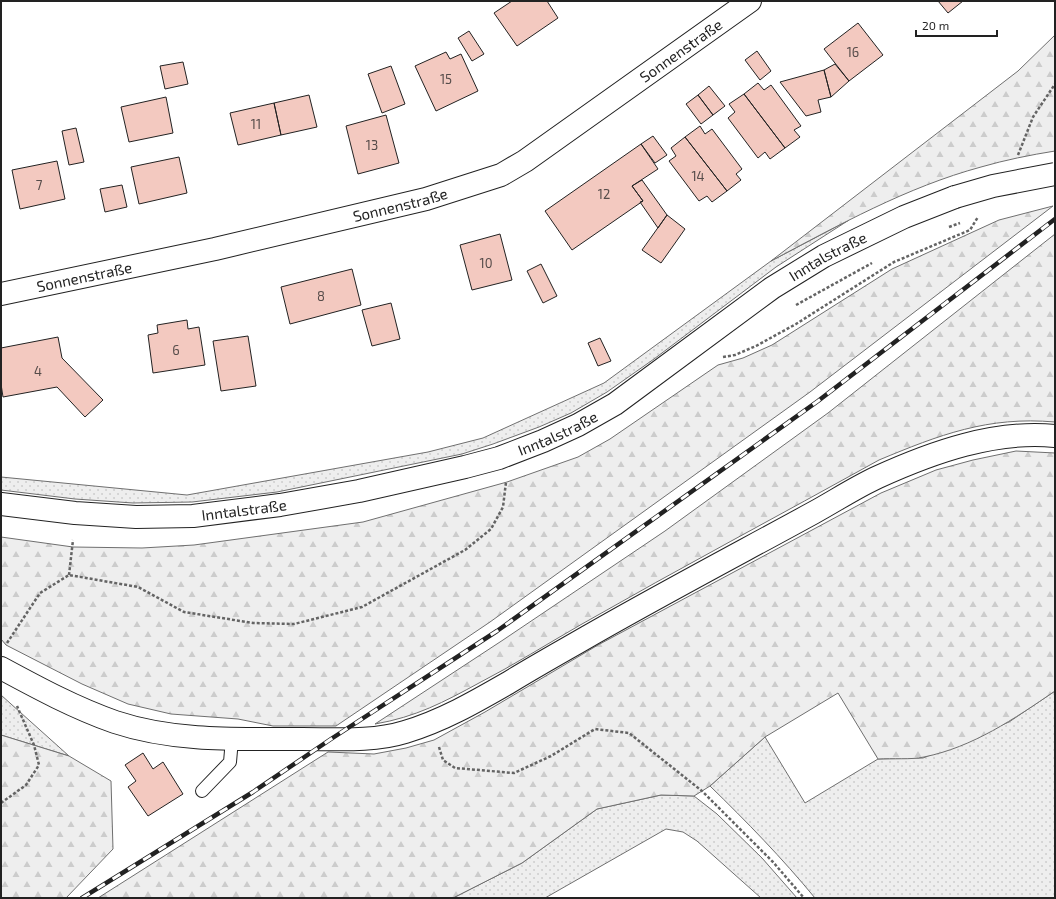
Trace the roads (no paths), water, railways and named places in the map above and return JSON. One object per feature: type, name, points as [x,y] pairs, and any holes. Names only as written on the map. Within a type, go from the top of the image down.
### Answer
[{"type":"street","name":"Sonnenstraße","points":[[1,294],[215,249],[366,214],[426,199],[500,175],[525,161],[750,1]]},
{"type":"street","name":"Inntalstraße","points":[[1,504],[82,514],[136,517],[193,516],[280,505],[359,491],[499,458],[578,425],[615,404],[772,288],[824,256],[904,217],[955,197],[993,186],[1055,174]]},
{"type":"street","points":[[1,668],[77,707],[116,722],[149,730],[187,736],[232,739],[375,738],[402,733],[440,719],[479,699],[591,635],[877,477],[968,444],[1004,437],[1038,434],[1055,436]]},
{"type":"lane","points":[[202,791],[230,762],[232,739]]},
{"type":"railway","points":[[82,898],[253,792],[331,739],[497,631],[818,401],[1055,219]]}]
